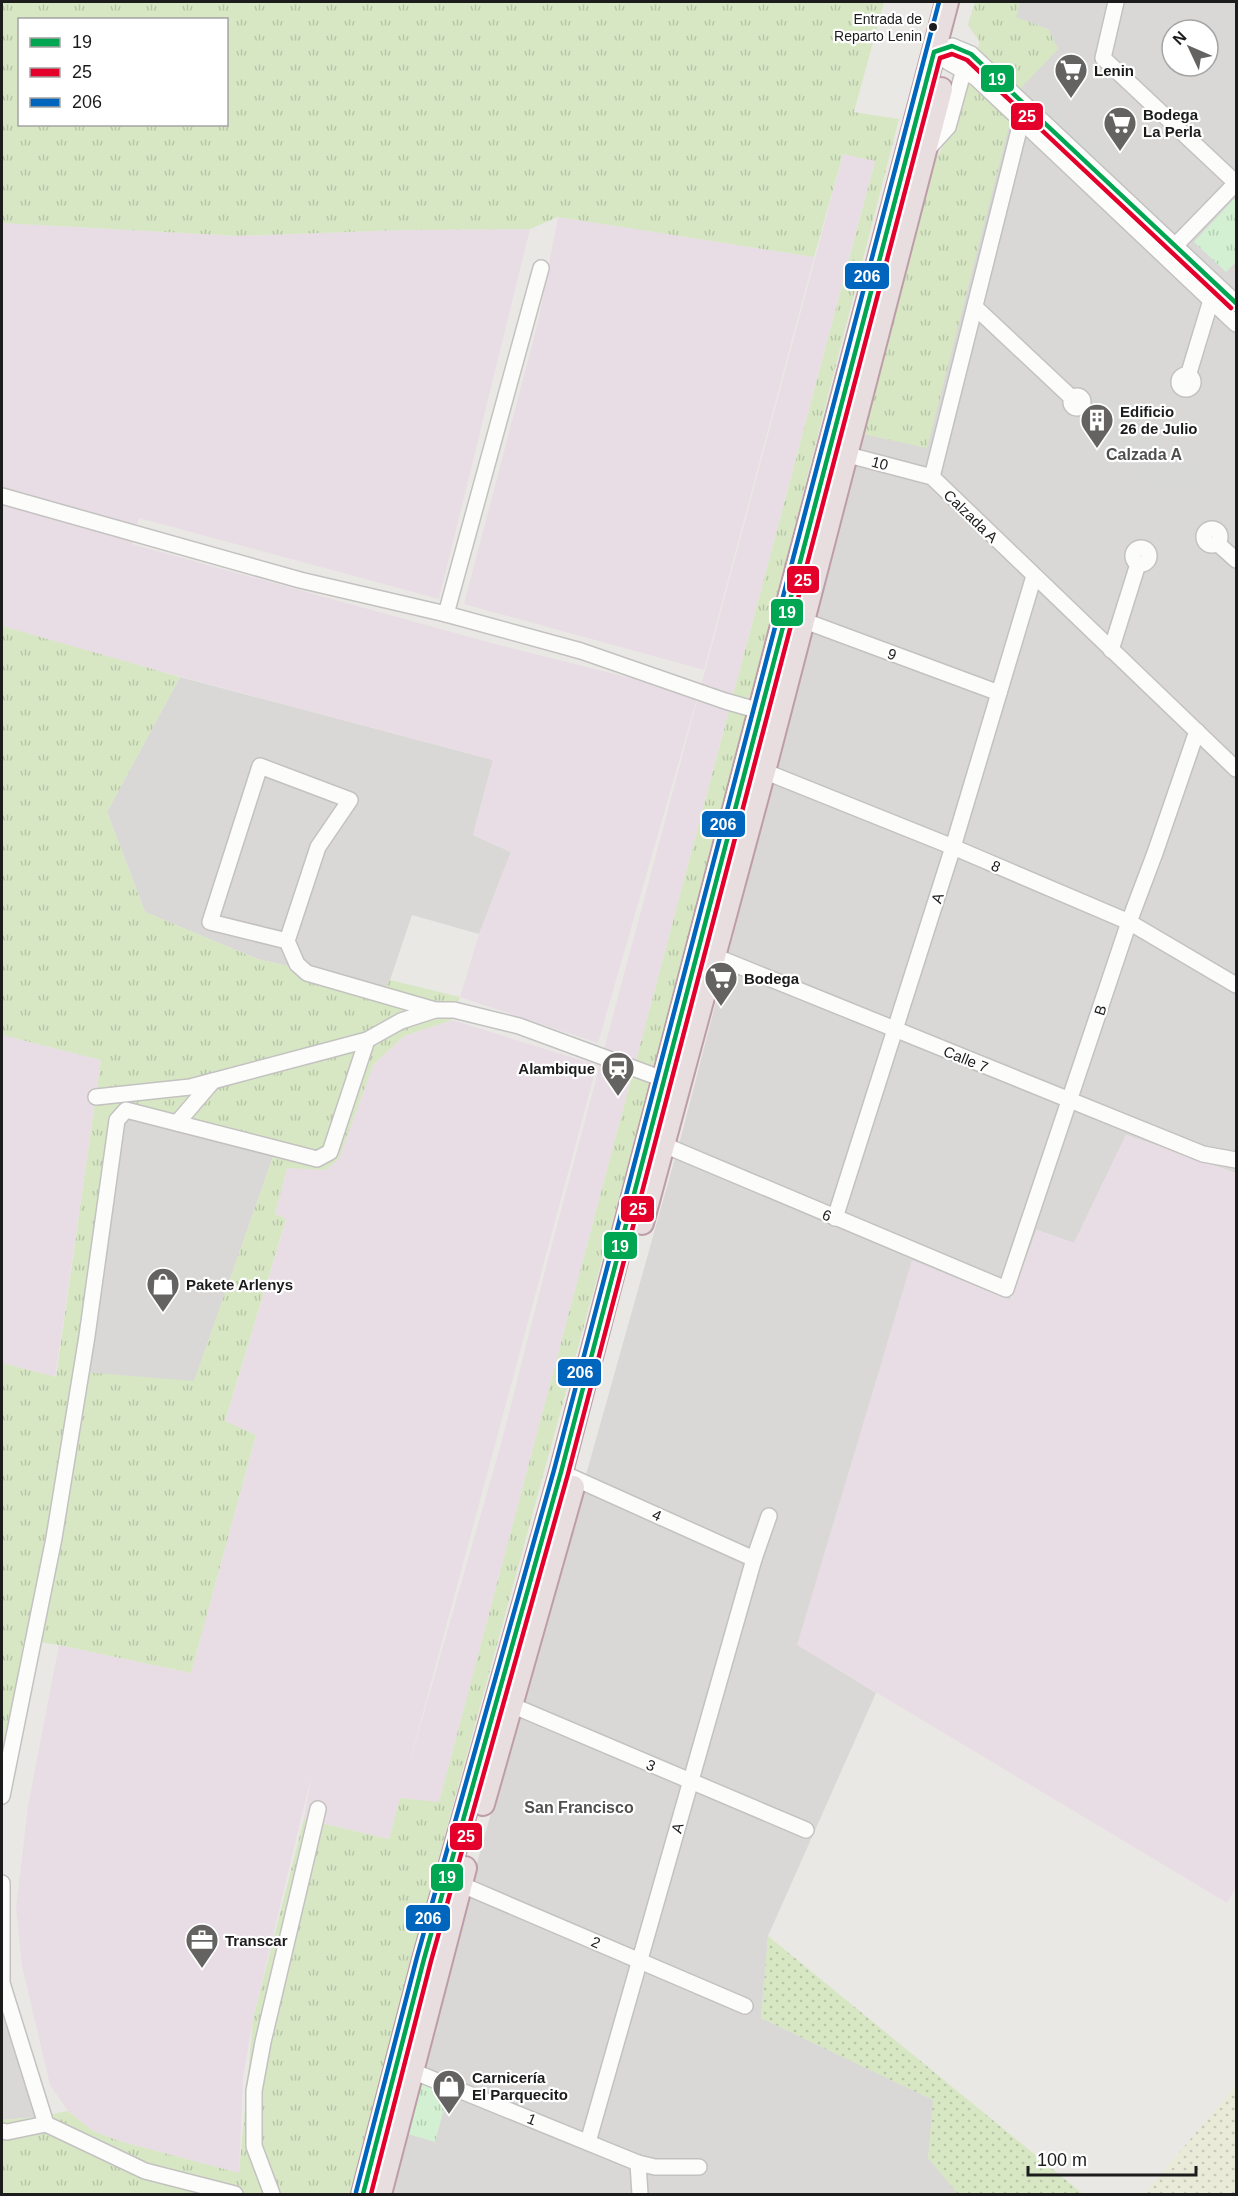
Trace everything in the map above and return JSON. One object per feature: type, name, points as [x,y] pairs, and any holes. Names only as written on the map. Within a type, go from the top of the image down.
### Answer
[{"type":"highway","points":[[380,2194],[405,2068],[454,1881],[568,1475],[837,452],[953,56],[947,2]]},
{"type":"highway","points":[[837,452],[953,56],[963,2]]},
{"type":"highway","points":[[363,2194],[405,2068]]},
{"type":"street","points":[[1116,2],[1103,58],[1236,183],[1170,251]]},
{"type":"street","points":[[953,56],[1026,105],[1170,251],[1211,300],[1236,324]]},
{"type":"street","points":[[953,56],[1022,122],[1170,251],[1236,303]]},
{"type":"street","name":"Calzada A","points":[[1026,105],[932,477],[1236,769]]},
{"type":"street","points":[[446,614],[541,268]]},
{"type":"street","points":[[1188,376],[1211,300]]},
{"type":"street","points":[[975,307],[1072,399]]},
{"type":"street","name":"10","points":[[837,452],[932,477]]},
{"type":"street","points":[[2,496],[300,579],[446,614],[581,651],[769,714]]},
{"type":"street","points":[[1217,543],[1236,560]]},
{"type":"street","points":[[1111,650],[1138,564]]},
{"type":"street","name":"A","points":[[835,1218],[953,848],[1034,576]]},
{"type":"street","name":"9","points":[[793,617],[999,693]]},
{"type":"street","name":"B","points":[[1006,1289],[1129,922],[1197,731]]},
{"type":"street","points":[[287,941],[210,922],[260,766],[350,800],[318,846],[287,941],[297,963],[307,974],[435,1010],[454,1010],[519,1026],[672,1083]]},
{"type":"street","name":"8","points":[[755,768],[1129,922],[1236,985]]},
{"type":"street","name":"Calle 7","points":[[706,953],[1203,1154],[1236,1160]]},
{"type":"street","points":[[96,1097],[190,1087],[367,1040],[401,1022],[435,1010]]},
{"type":"street","points":[[2,1796],[54,1538],[87,1336],[117,1120],[126,1110],[317,1159],[330,1152],[367,1040]]},
{"type":"street","points":[[177,1123],[213,1081]]},
{"type":"street","name":"6","points":[[656,1142],[1006,1289]]},
{"type":"street","name":"4","points":[[568,1475],[754,1559]]},
{"type":"street","name":"A","points":[[588,2142],[754,1559],[769,1516]]},
{"type":"street","name":"3","points":[[503,1701],[806,1830]]},
{"type":"street","points":[[272,2194],[254,2146],[254,2091],[263,2042],[318,1809]]},
{"type":"street","name":"2","points":[[454,1881],[745,2006]]},
{"type":"street","points":[[2,1883],[2,1983],[46,2124]]},
{"type":"street","name":"1","points":[[405,2068],[638,2163],[655,2167],[699,2167]]},
{"type":"street","points":[[2,2131],[46,2124],[145,2171],[235,2194]]},
{"type":"street","points":[[638,2163],[640,2194]]},
{"type":"shaded area","name":"San Francisco","points":[[975,2],[1236,2],[1236,1173],[1126,1135],[1074,1243],[1037,1230],[1010,1300],[797,1644],[876,1693],[768,1936],[761,2018],[934,2100],[928,2158],[959,2194],[389,2194],[470,1888],[682,1133],[933,164],[952,131],[980,42],[968,25]]},
{"type":"shaded area","points":[[1041,95],[1108,158],[1095,171],[1029,108]]},
{"type":"shaded area","points":[[843,154],[875,160],[439,1802],[400,1798],[389,1839],[304,1819],[311,1777],[253,2019],[243,2078],[239,2173],[119,2141],[93,2131],[68,2111],[50,2085],[22,1966],[16,1908],[28,1806],[59,1645],[191,1673],[256,1436],[225,1422],[286,1220],[275,1214],[287,1167],[325,1170],[338,1159],[373,1065],[404,1036],[452,1020],[597,1065],[407,1772],[501,1444],[548,1259]]},
{"type":"shaded area","points":[[558,217],[814,257],[704,670],[464,604],[538,322]]},
{"type":"shaded area","points":[[2,223],[238,236],[401,230],[530,229],[439,599],[139,518],[132,544],[495,644],[698,695],[598,1043],[460,997],[479,934],[511,852],[473,835],[493,760],[100,655],[2,626]]},
{"type":"shaded area","points":[[1104,395],[1183,467],[1202,465],[1204,487],[1157,492],[1078,414],[1094,397]]},
{"type":"shaded area","points":[[180,677],[493,760],[473,835],[511,852],[479,934],[412,915],[390,980],[385,988],[257,959],[145,912],[107,812]]},
{"type":"shaded area","points":[[2,1035],[101,1060],[55,1378],[2,1363]]},
{"type":"shaded area","points":[[126,1117],[274,1154],[194,1382],[82,1373]]},
{"type":"shaded area","points":[[1126,1135],[1236,1173],[1236,1887],[1227,1903],[797,1645],[912,1260],[1010,1300],[1037,1230],[1074,1243]]},
{"type":"shaded area","points":[[2,1999],[5,2022],[36,2117],[2,2120]]},
{"type":"green space","points":[[2,2],[884,2],[854,112],[899,119],[674,996],[404,1985],[351,2194],[2,2194],[2,2120],[68,2111],[93,2131],[119,2141],[239,2173],[253,2019],[304,1819],[389,1839],[400,1798],[439,1802],[875,161],[843,154],[814,257],[558,217],[530,229],[401,230],[238,236],[2,223]]},
{"type":"green space","points":[[975,2],[1020,2],[1016,17],[1048,29],[1058,49],[1018,91],[927,448],[862,434],[933,164],[952,131],[980,42],[968,25]]},
{"type":"green space","points":[[1234,199],[1236,201],[1236,262],[1226,272],[1194,242]]},
{"type":"green space","points":[[2,626],[180,677],[107,812],[145,912],[257,959],[385,987],[390,980],[460,997],[452,1020],[404,1036],[373,1065],[339,1159],[325,1170],[287,1168],[275,1214],[286,1219],[225,1421],[256,1435],[191,1673],[59,1645],[24,1640],[2,1767],[2,1363],[56,1377],[101,1060],[2,1035]],"holes":[[[126,1117],[274,1154],[194,1381],[83,1372]]]},
{"type":"green space","points":[[768,1936],[1083,2194],[958,2194],[928,2158],[933,2100],[761,2018]]},
{"type":"green space","points":[[423,2080],[449,2091],[435,2142],[408,2134]]},
{"type":"green space","points":[[1236,2085],[1236,2194],[1144,2194]]},
{"type":"transit line","name":"206","points":[[356,2192],[417,1957],[554,1470],[939,2]]},
{"type":"transit line","name":"19","points":[[363,2194],[424,1959],[561,1472],[934,52],[952,46],[971,54],[1236,303]]},
{"type":"transit line","name":"25","points":[[371,2194],[431,1961],[568,1474],[940,58],[952,54],[967,60],[1231,308]]},
{"type":"place","name":"Entrada de Reparto Lenin","points":[[933,27]]},
{"type":"place","name":"Lenin","points":[[1071,99]]},
{"type":"place","name":"Bodega La Perla","points":[[1120,152]]},
{"type":"place","name":"Edificio 26 de Julio","points":[[1097,449]]},
{"type":"place","name":"Bodega","points":[[721,1007]]},
{"type":"place","name":"Alambique","points":[[618,1097]]},
{"type":"place","name":"Pakete Arlenys","points":[[163,1313]]},
{"type":"place","name":"Transcar","points":[[202,1969]]},
{"type":"place","name":"Carnicería El Parquecito","points":[[449,2115]]},
{"type":"district","name":"Calzada A","points":[[1144,454]]},
{"type":"district","name":"San Francisco","points":[[579,1807]]}]
